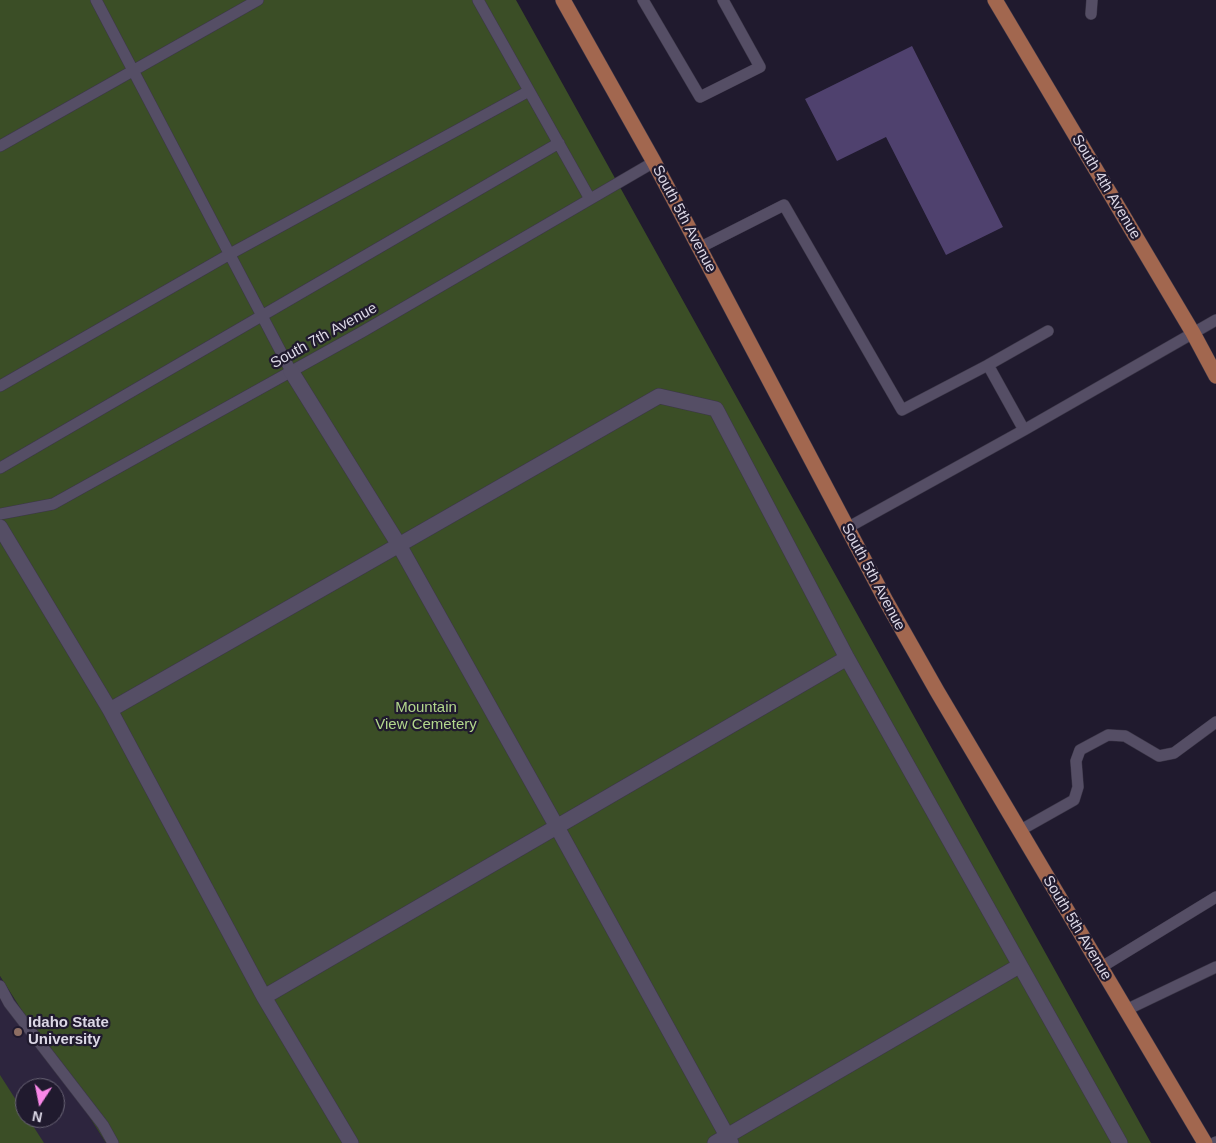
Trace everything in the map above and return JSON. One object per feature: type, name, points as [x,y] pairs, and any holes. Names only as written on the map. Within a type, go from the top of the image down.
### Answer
[{"type":"main road","name":"South 5th Avenue","points":[[563,0],[654,162],[905,636],[1205,1143]]},
{"type":"main road","name":"South 4th Avenue","points":[[995,0],[1193,333],[1216,376]]},
{"type":"street","points":[[291,371],[399,546],[557,827],[724,1141],[1019,966]]},
{"type":"street","points":[[110,710],[659,396],[716,409],[848,658],[1019,966],[1120,1143]]},
{"type":"street","points":[[0,527],[110,710],[264,996],[351,1143]]},
{"type":"street","points":[[264,996],[848,658]]},
{"type":"lane","points":[[96,0],[291,371]]},
{"type":"lane","points":[[0,146],[258,0]]},
{"type":"lane","points":[[478,0],[590,199]]},
{"type":"lane","points":[[643,0],[700,97],[760,67],[723,0]]},
{"type":"lane","points":[[1091,14],[1092,0]]},
{"type":"lane","points":[[0,386],[230,254],[529,91]]},
{"type":"lane","points":[[0,468],[559,143]]},
{"type":"lane","name":"South 7th Avenue","points":[[0,514],[53,504],[291,371],[654,162]]},
{"type":"lane","points":[[699,248],[784,205],[902,410],[1048,331]]},
{"type":"lane","points":[[847,528],[1024,430],[1216,320]]},
{"type":"lane","points":[[988,365],[1024,430]]},
{"type":"lane","points":[[1020,831],[1074,800],[1078,787],[1076,761],[1080,750],[1108,735],[1125,736],[1159,756],[1174,753],[1216,722]]},
{"type":"lane","points":[[1100,968],[1216,897]]},
{"type":"lane","points":[[1126,1010],[1216,967]]},
{"type":"lane","points":[[0,986],[9,1003],[103,1125],[112,1143]]},
{"type":"shaded area","name":"Idaho State University","points":[[0,976],[65,1078],[15,1078],[15,1128],[65,1128],[65,1078],[106,1143],[0,1143]]},
{"type":"green space","name":"Mountain View Cemetery","points":[[0,0],[516,0],[1151,1143],[106,1143],[0,976]]},
{"type":"green space","points":[[0,1075],[15,1098],[15,1128],[34,1128],[44,1143],[0,1143]]},
{"type":"building","points":[[912,46],[1003,227],[946,255],[886,137],[837,161],[805,99]]},
{"type":"place","name":"Idaho State University","points":[[18,1032]]}]
